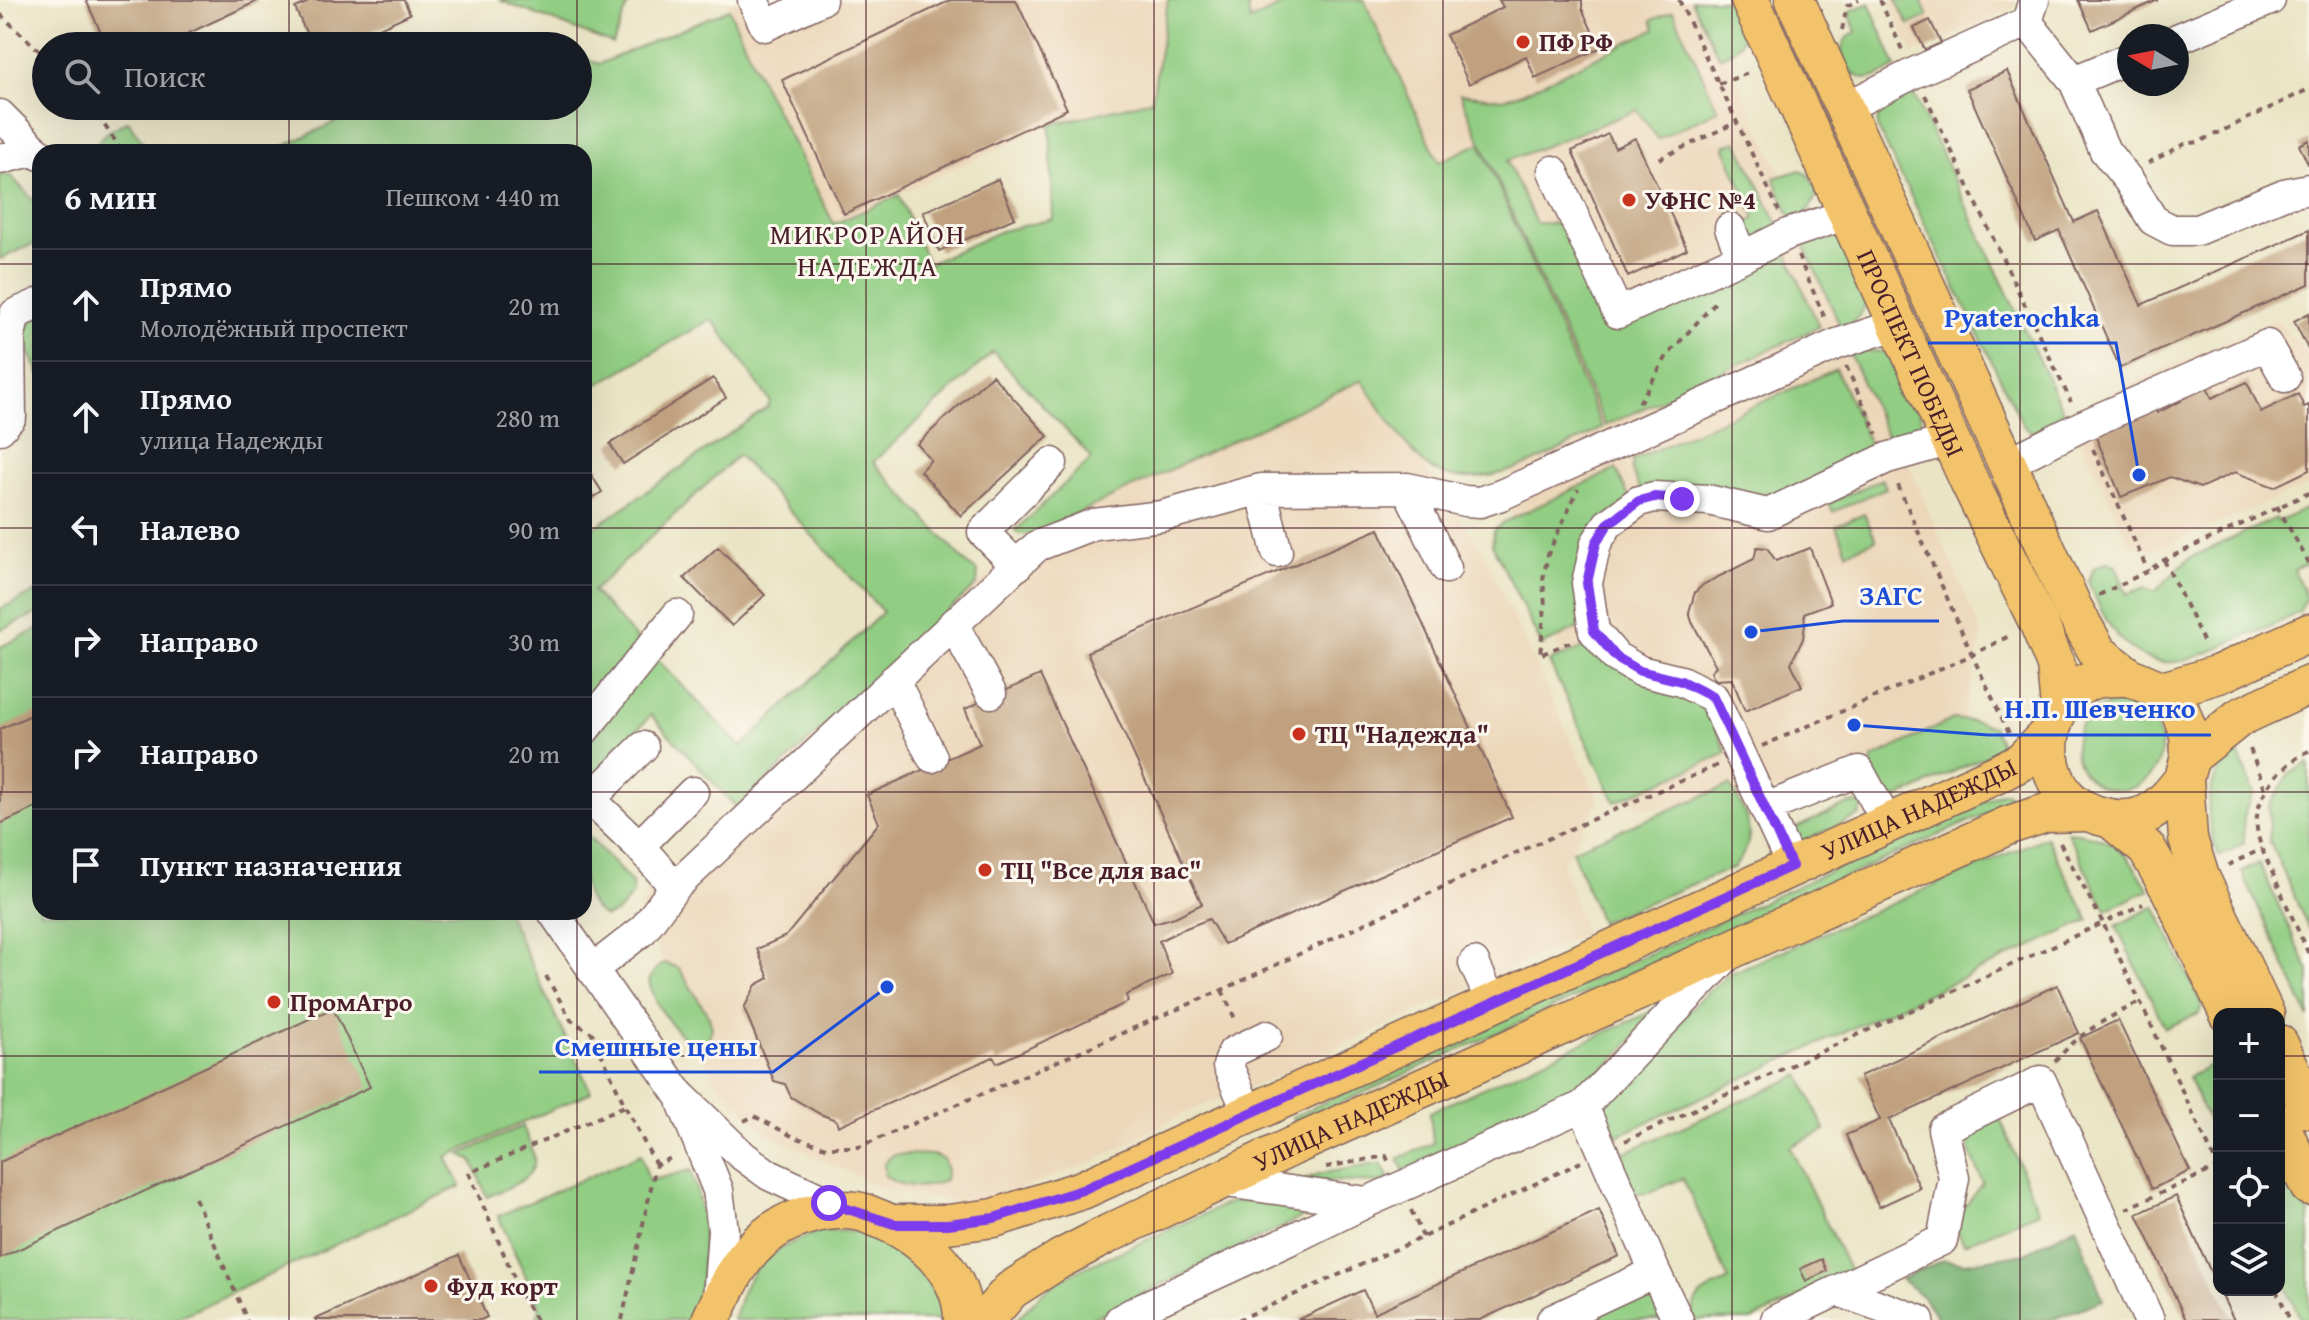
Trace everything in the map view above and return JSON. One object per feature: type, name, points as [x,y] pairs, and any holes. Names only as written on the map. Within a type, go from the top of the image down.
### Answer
[{"type":"main road","name":"ПРОСПЕКТ ПОБЕДЫ","points":[[1750,0],[2056,665],[2049,763],[2059,786],[2068,798],[2099,815],[2147,849],[2171,891],[2226,1008]]},
{"type":"main road","name":"ПРОСПЕКТ ПОБЕДЫ","points":[[1795,0],[2073,608],[2098,653],[2180,710],[2189,734],[2188,839],[2200,877],[2262,1008]]},
{"type":"main road","points":[[2054,720],[2076,691],[2088,682],[2109,677],[2146,684],[2219,674],[2309,633]]},
{"type":"main road","points":[[2099,815],[2135,817],[2148,813],[2167,800],[2187,768],[2240,717],[2309,685]]},
{"type":"main road","name":"УЛИЦА НАДЕЖДЫ","points":[[894,1224],[948,1224],[994,1218],[1082,1190],[2022,761],[2054,720]]},
{"type":"main road","name":"УЛИЦА НАДЕЖДЫ","points":[[985,1320],[1011,1290],[1060,1259],[1219,1181],[1737,945],[2009,825],[2046,813],[2099,815]]},
{"type":"main road","points":[[2285,1055],[2305,1091]]},
{"type":"main road","points":[[2285,1135],[2309,1186]]},
{"type":"main road","points":[[715,1315],[731,1276],[750,1250],[774,1230],[809,1215],[856,1211],[894,1224],[923,1243],[950,1273],[963,1308],[963,1320]]},
{"type":"street","points":[[753,0],[765,26],[821,0]]},
{"type":"street","points":[[2189,34],[2270,0]]},
{"type":"street","points":[[1844,108],[2030,11],[2074,81],[2105,151],[2153,220],[2172,230],[2197,230],[2284,194],[2309,189]]},
{"type":"street","points":[[2074,81],[2117,63]]},
{"type":"street","points":[[0,115],[32,147]]},
{"type":"street","points":[[0,159],[32,154]]},
{"type":"street","points":[[1553,171],[1618,313],[1788,234],[1847,214]]},
{"type":"street","points":[[1730,228],[1742,257]]},
{"type":"street","points":[[0,429],[11,417],[10,335],[15,314],[32,307]]},
{"type":"street","points":[[592,970],[643,930],[675,887],[1037,546],[1094,524],[1162,516],[1261,489],[1407,488],[1480,502],[1837,344],[1899,324]]},
{"type":"street","points":[[2006,464],[2082,426],[2267,345],[2285,377]]},
{"type":"street","points":[[1792,866],[1713,697],[1681,681],[1640,671],[1616,657],[1594,631],[1587,583],[1596,543],[1608,524],[1639,501],[1654,497],[1708,500],[1768,514],[1887,458],[1951,440]]},
{"type":"street","points":[[1017,566],[983,532],[1052,463]]},
{"type":"street","points":[[1407,488],[1446,568]]},
{"type":"street","points":[[1261,489],[1277,552]]},
{"type":"street","points":[[592,720],[677,615]]},
{"type":"street","points":[[953,624],[991,693]]},
{"type":"street","points":[[894,680],[932,757]]},
{"type":"street","points":[[592,797],[643,747]]},
{"type":"street","points":[[1766,808],[1859,771],[1887,822]]},
{"type":"street","points":[[639,846],[693,792]]},
{"type":"street","points":[[592,801],[639,846],[675,887]]},
{"type":"street","points":[[558,920],[710,1140],[723,1230],[715,1315]]},
{"type":"street","points":[[1120,1320],[1367,1202],[1583,1106],[1737,945]]},
{"type":"street","points":[[1474,963],[1492,1003]]},
{"type":"street","points":[[1249,1115],[1228,1066],[1233,1052],[1267,1036]]},
{"type":"street","points":[[1776,1320],[1942,1240],[1954,1178],[1943,1129],[2041,1081],[2104,1219],[2143,1318]]},
{"type":"street","points":[[1583,1106],[1678,1320]]},
{"type":"street","points":[[710,1140],[743,1156],[769,1175],[829,1203],[856,1211]]},
{"type":"street","points":[[1219,1181],[1367,1202]]},
{"type":"street","points":[[1552,1320],[1655,1272]]},
{"type":"street","points":[[1838,1291],[1919,1320]]},
{"type":"path","points":[[1880,0],[2148,571]]},
{"type":"path","points":[[0,14],[32,44]]},
{"type":"path","points":[[2123,173],[2185,144],[2199,142],[2309,89]]},
{"type":"path","points":[[101,120],[117,144]]},
{"type":"path","points":[[1659,159],[1737,122]]},
{"type":"path","points":[[1614,444],[1667,356],[1718,299]]},
{"type":"path","points":[[1579,487],[1548,554],[1543,579],[1545,606],[1540,655],[1594,631]]},
{"type":"path","points":[[2073,608],[2164,560],[2309,493]]},
{"type":"path","points":[[2277,506],[2309,563]]},
{"type":"path","points":[[656,1165],[754,1116],[794,1137],[826,1147],[859,1147],[1222,990],[1531,846],[2039,624]]},
{"type":"path","points":[[1972,655],[2011,738]]},
{"type":"path","points":[[2309,751],[2293,758],[2279,772],[2256,814],[2262,849],[2309,955]]},
{"type":"path","points":[[2056,834],[2103,923],[2213,1155]]},
{"type":"path","points":[[1238,1320],[2103,923]]},
{"type":"path","points":[[546,976],[571,1020],[592,1033],[656,1165],[622,1320]]},
{"type":"path","points":[[2041,1081],[2070,1043],[2106,1019],[2140,1002]]},
{"type":"path","points":[[534,1319],[469,1173],[625,1106]]},
{"type":"path","points":[[2104,1219],[2213,1171]]},
{"type":"path","points":[[195,1198],[247,1320]]},
{"type":"path","points":[[2279,1296],[2290,1320]]},
{"type":"shaded area","points":[[731,0],[1168,0],[1152,100],[1050,125],[834,224],[763,85],[729,9]]},
{"type":"shaded area","points":[[1247,0],[1293,0],[1249,21]]},
{"type":"shaded area","points":[[1338,0],[1700,0],[1815,247],[1982,634],[1960,734],[1719,808],[1638,807],[1618,784],[1511,539],[1514,386]]},
{"type":"shaded area","points":[[1888,0],[2015,0],[2013,7],[1913,54]]},
{"type":"shaded area","points":[[2277,320],[2309,357],[2309,485],[2152,551],[2130,543],[2078,434],[2085,404]]},
{"type":"shaded area","points":[[1362,380],[1394,430],[1424,465],[1483,552],[1599,800],[1562,865],[1585,933],[1272,1078],[1189,1111],[1093,1162],[999,1197],[967,1204],[884,1189],[766,1133],[712,1077],[687,1007],[639,914],[650,886],[1033,534]]},
{"type":"green space","points":[[499,0],[630,0],[613,44],[592,36],[592,32],[582,32]]},
{"type":"green space","points":[[1168,0],[1247,0],[1250,21],[1293,0],[1364,0],[1439,162],[1480,143],[1602,428],[1539,460],[1514,469],[1490,476],[1466,478],[1444,475],[1424,464],[1412,451],[1362,380],[1033,534],[1019,534],[1015,531],[1092,458],[993,352],[873,462],[968,565],[978,572],[977,584],[737,808],[651,715],[592,779],[592,733],[654,656],[741,747],[883,612],[738,455],[593,591],[640,643],[592,701],[592,529],[768,407],[770,401],[710,320],[592,387],[592,144],[289,144],[339,120],[592,120],[592,61],[599,64],[729,9],[763,85],[834,224],[899,195],[928,264],[1001,231],[1053,219],[1050,125],[1152,100]]},
{"type":"green space","points":[[1691,0],[1730,0],[1741,26],[1741,41],[1737,47],[1719,57]]},
{"type":"green space","points":[[1896,0],[1921,0],[1928,16],[1909,25]]},
{"type":"green space","points":[[1869,3],[1896,67],[1878,76],[1865,78],[1852,73],[1842,53],[1846,39],[1856,32],[1849,12]]},
{"type":"green space","points":[[1673,11],[1718,110],[1658,139],[1637,110],[1507,161],[1536,223],[1566,224],[1613,327],[1785,247],[1819,327],[1605,426],[1460,94],[1502,99],[1522,93],[1655,29],[1652,20]]},
{"type":"green space","points":[[1912,91],[2069,424],[2036,434],[2024,427],[1879,131],[1878,115],[1885,104]]},
{"type":"green space","points":[[128,121],[144,144],[97,144],[112,130]]},
{"type":"green space","points":[[1737,141],[1780,228],[1756,240],[1744,235],[1747,223],[1755,218],[1724,146]]},
{"type":"green space","points":[[1800,170],[1810,176],[1817,193],[1808,211],[1793,223],[1774,178]]},
{"type":"green space","points":[[0,174],[11,176],[32,199],[32,245],[0,259]]},
{"type":"green space","points":[[1801,238],[1837,238],[1852,261],[1864,291],[1863,311],[1842,330]]},
{"type":"green space","points":[[32,321],[32,358],[26,343],[27,328]]},
{"type":"green space","points":[[1849,352],[1883,352],[1894,359],[1921,417],[1920,431],[1912,439],[1892,448]]},
{"type":"green space","points":[[1836,369],[1874,455],[1772,503],[1642,494],[1632,471],[1633,460]]},
{"type":"green space","points":[[1616,469],[1631,501],[1604,518],[1582,626],[1542,646],[1492,544],[1494,531],[1502,523]]},
{"type":"green space","points":[[1882,479],[1886,488],[1833,512],[1829,503]]},
{"type":"green space","points":[[2309,507],[2309,563],[2294,570],[2306,597],[2300,611],[2197,657],[2175,662],[2158,661],[2130,648],[2109,624],[2088,581],[2094,568],[2108,562],[2116,566],[2127,594],[2145,587],[2155,592],[2189,558],[2276,518],[2278,522]]},
{"type":"green space","points":[[1864,514],[1876,540],[1847,552],[1836,526]]},
{"type":"green space","points":[[32,594],[32,616],[0,630],[0,609]]},
{"type":"green space","name":"ПромАгро","points":[[32,632],[32,920],[511,920],[591,1092],[446,1157],[461,1186],[173,1320],[0,1320],[0,647]]},
{"type":"green space","points":[[1592,644],[1703,701],[1727,753],[1615,802],[1549,662]]},
{"type":"green space","points":[[2118,704],[2142,711],[2154,723],[2161,747],[2154,771],[2142,783],[2118,790],[2094,783],[2082,771],[2075,747],[2082,723],[2094,711]]},
{"type":"green space","points":[[1953,719],[1993,727],[2003,748],[1900,797],[1888,799],[1872,777],[1873,758]]},
{"type":"green space","points":[[2235,745],[2254,793],[2244,817],[2244,843],[2219,857],[2210,827],[2209,799],[2217,772]]},
{"type":"green space","points":[[2309,763],[2309,930],[2269,840],[2269,807],[2289,774]]},
{"type":"green space","points":[[1730,785],[1746,816],[1749,832],[1746,849],[1735,867],[1600,922],[1572,850]]},
{"type":"green space","points":[[2003,792],[2008,793],[2010,803],[1296,1123],[1292,1117]]},
{"type":"green space","points":[[1848,804],[1863,806],[1859,816],[1803,841],[1794,842],[1792,830]]},
{"type":"green space","points":[[2067,832],[2096,837],[2117,848],[2133,865],[2149,890],[2106,910]]},
{"type":"green space","points":[[2046,837],[2089,920],[1608,1140],[1600,1115],[1607,1104],[1700,999],[1729,974]]},
{"type":"green space","points":[[592,840],[632,883],[633,894],[618,912],[605,917],[592,905]]},
{"type":"green space","points":[[2259,863],[2309,971],[2309,1018],[2242,872]]},
{"type":"green space","points":[[2155,906],[2202,1005],[2199,1014],[2165,1028],[2116,926]]},
{"type":"green space","points":[[664,963],[679,968],[709,1017],[712,1028],[708,1041],[693,1046],[660,1008],[649,981],[655,970]]},
{"type":"green space","points":[[1666,1005],[1595,1078],[1572,1092],[1404,1171],[1398,1159],[1433,1143],[1430,1112]]},
{"type":"green space","points":[[2213,1065],[2213,1131],[2188,1077]]},
{"type":"green space","points":[[1800,1075],[1825,1130],[1790,1147],[1851,1274],[1752,1320],[1693,1320],[1698,1298],[1729,1280],[1683,1178],[1649,1193],[1637,1194],[1616,1156]]},
{"type":"green space","points":[[1997,1111],[2039,1212],[1964,1244],[1953,1223],[1983,1183],[1960,1126]]},
{"type":"green space","points":[[523,1126],[534,1157],[531,1172],[518,1183],[487,1197],[472,1160],[461,1154]]},
{"type":"green space","points":[[641,1154],[649,1181],[691,1170],[703,1226],[703,1264],[691,1320],[536,1320],[540,1308],[498,1216]]},
{"type":"green space","points":[[893,1155],[933,1155],[943,1159],[947,1170],[945,1180],[914,1186],[885,1176],[884,1163]]},
{"type":"green space","points":[[1381,1163],[1389,1179],[1380,1183],[1304,1180],[1318,1174]]},
{"type":"green space","points":[[2285,1164],[2309,1214],[2309,1320],[2301,1320],[2285,1285]]},
{"type":"green space","points":[[1254,1200],[1315,1209],[1088,1320],[1016,1320],[1042,1293],[1068,1275],[1231,1202]]},
{"type":"green space","points":[[2076,1226],[2103,1300],[2051,1320],[1939,1320],[1923,1297],[1901,1279],[1943,1260],[1965,1263],[2026,1253]]},
{"type":"green space","points":[[821,1231],[861,1233],[894,1246],[926,1278],[943,1320],[733,1320],[744,1288],[761,1265],[788,1245]]},
{"type":"green space","points":[[1638,1292],[1658,1297],[1667,1320],[1575,1320]]},
{"type":"building","points":[[86,0],[260,0],[191,32],[101,32]]},
{"type":"building","points":[[306,0],[404,0],[410,14],[371,32],[306,32],[295,8],[307,3]]},
{"type":"building","points":[[951,0],[1016,0],[1067,109],[844,214],[782,80]]},
{"type":"building","name":"ПФ РФ","points":[[1499,0],[1582,0],[1582,9],[1600,48],[1535,78],[1526,56],[1469,84],[1446,35],[1503,7]]},
{"type":"building","points":[[2078,0],[2158,0],[2092,30]]},
{"type":"building","points":[[1930,20],[1941,43],[1925,50],[1914,28]]},
{"type":"building","points":[[2007,71],[2074,222],[2098,211],[2141,305],[2309,230],[2309,284],[2120,368],[2059,230],[2035,241],[1967,89]]},
{"type":"building","name":"УФНС №4","points":[[1608,134],[1615,148],[1635,138],[1687,249],[1628,277],[1572,151]]},
{"type":"building","points":[[2309,140],[2309,166],[2299,145]]},
{"type":"building","points":[[998,179],[1015,218],[939,251],[923,212]]},
{"type":"building","points":[[2309,313],[2309,351],[2294,321]]},
{"type":"building","points":[[992,375],[1048,436],[961,516],[920,471],[931,460],[917,444]]},
{"type":"building","points":[[713,378],[726,398],[623,464],[610,444]]},
{"type":"building","points":[[2203,379],[2212,398],[2247,382],[2261,412],[2298,394],[2304,407],[2309,405],[2309,470],[2274,487],[2235,472],[2200,488],[2170,477],[2121,497],[2093,430],[2152,403],[2157,413],[2181,401],[2177,391]]},
{"type":"building","points":[[592,476],[602,492],[592,498]]},
{"type":"building","points":[[1379,529],[1512,817],[1224,944],[1209,919],[1181,930],[1159,941],[1172,974],[1126,995],[1128,1002],[997,1063],[993,1057],[838,1126],[836,1120],[791,1097],[785,1084],[774,1081],[744,1008],[756,985],[769,978],[757,949],[786,936],[879,823],[867,795],[980,744],[965,709],[1040,675],[1154,923],[1202,904],[1087,652]]},
{"type":"building","points":[[718,547],[765,595],[732,626],[684,578]]},
{"type":"building","points":[[1757,547],[1767,548],[1776,561],[1810,548],[1831,603],[1804,613],[1803,639],[1791,663],[1802,686],[1745,711],[1732,679],[1716,680],[1713,677],[1711,671],[1716,666],[1689,612],[1695,592],[1704,584],[1754,559]]},
{"type":"building","points":[[32,715],[32,810],[0,824],[0,729]]},
{"type":"building","points":[[2057,985],[2079,1033],[1889,1120],[1920,1188],[1879,1207],[1846,1135],[1880,1120],[1860,1076]]},
{"type":"building","points":[[333,1008],[370,1087],[0,1258],[0,1162]]},
{"type":"building","points":[[2118,1020],[2190,1171],[2152,1189],[2080,1038]]},
{"type":"building","points":[[2176,1196],[2213,1277],[2213,1296],[2222,1296],[2234,1320],[2186,1320],[2137,1214]]},
{"type":"building","points":[[1599,1210],[1619,1256],[1480,1320],[1297,1320],[1363,1290],[1374,1313]]},
{"type":"building","name":"Фуд корт","points":[[459,1255],[487,1317],[481,1320],[314,1320]]},
{"type":"building","points":[[1822,1259],[1827,1271],[1806,1281],[1800,1269]]},
{"type":"place","name":"ПФ РФ","points":[[1523,42]]},
{"type":"place","name":"УФНС №4","points":[[1629,200]]},
{"type":"place","name":"Pyaterochka","points":[[2139,475]]},
{"type":"place","name":"ЗАГС","points":[[1751,632]]},
{"type":"place","name":"Н.П. Шевченко","points":[[1854,725]]},
{"type":"place","name":"ТЦ \"Надежда\"","points":[[1299,734]]},
{"type":"place","name":"ТЦ \"Все для вас\"","points":[[985,870]]},
{"type":"place","name":"Смешные цены","points":[[887,987]]},
{"type":"place","name":"ПромАгро","points":[[274,1002]]},
{"type":"place","name":"Фуд корт","points":[[431,1286]]},
{"type":"district","name":"МИКРОРАЙОН НАДЕЖДА","points":[[868,250]]},
{"type":"route","points":[[829,1203],[894,1224],[948,1224],[994,1218],[1082,1190],[1792,866],[1713,697],[1681,681],[1640,671],[1616,657],[1594,631],[1587,583],[1596,543],[1608,524],[1639,501],[1654,497],[1682,499]]}]
